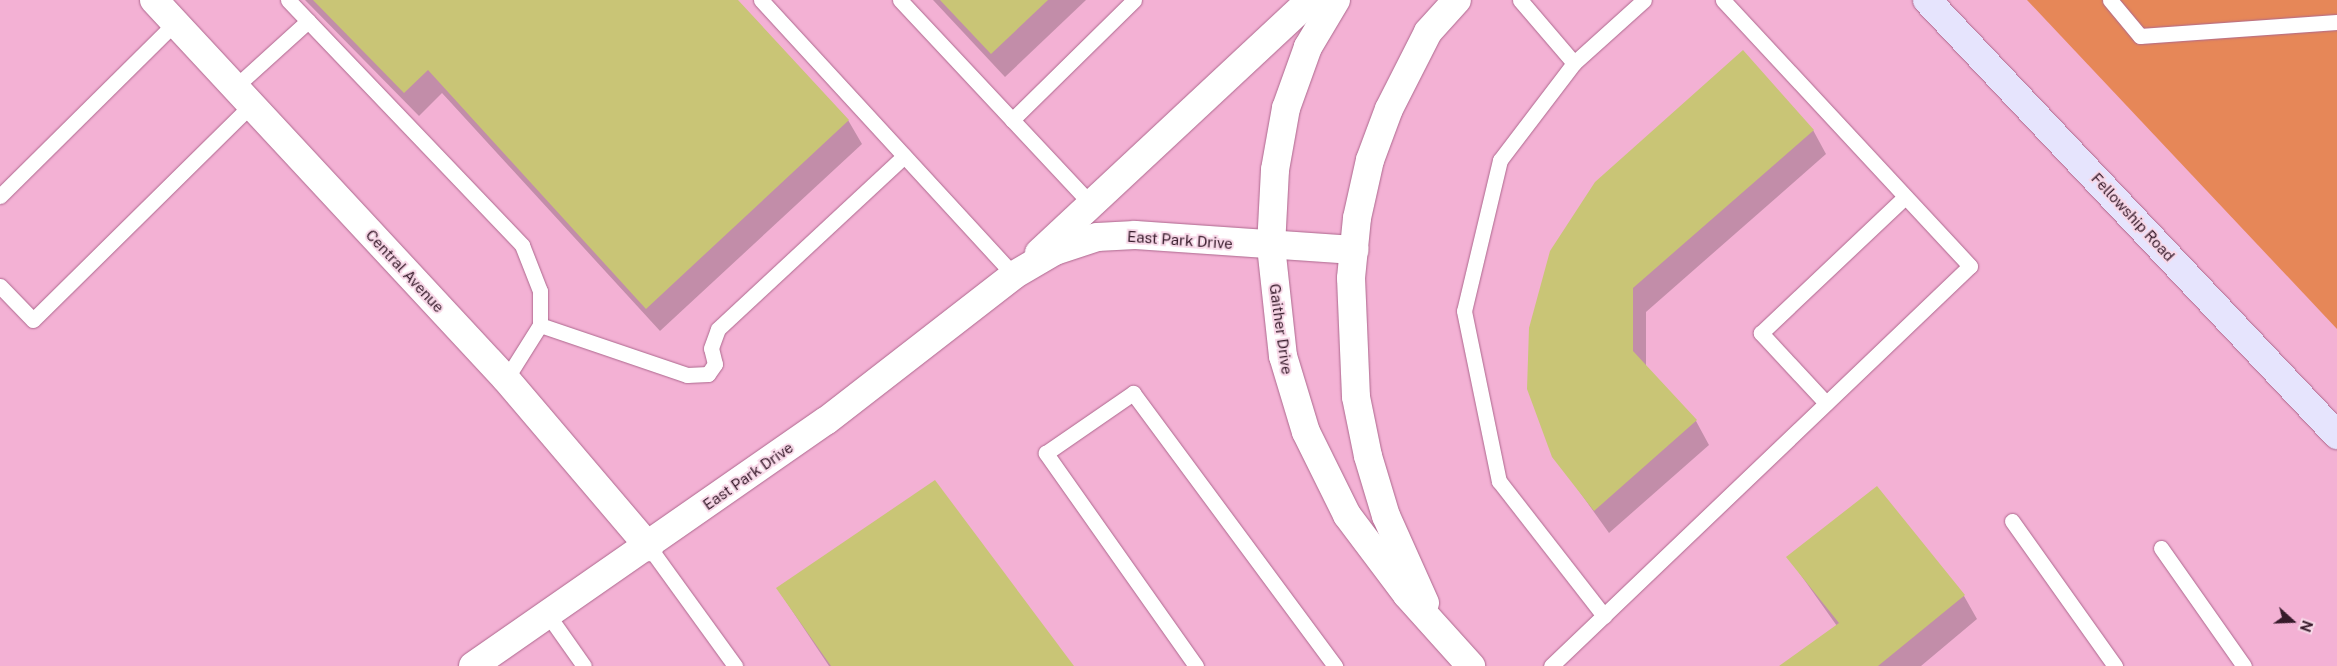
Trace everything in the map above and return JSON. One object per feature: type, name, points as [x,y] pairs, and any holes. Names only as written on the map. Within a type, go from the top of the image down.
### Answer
[{"type":"street","name":"Central Avenue","points":[[154,0],[176,22],[242,97],[506,379],[649,547]]},
{"type":"street","name":"East Park Drive","points":[[473,666],[649,547],[841,410],[1014,275],[1310,0]]},
{"type":"street","name":"Gaither Drive","points":[[1336,0],[1308,47],[1286,108],[1275,170],[1270,246],[1283,356],[1306,432],[1347,515],[1374,556],[1435,627],[1472,666]]},
{"type":"street","name":"Gaither Drive","points":[[1435,627],[1386,516],[1366,448],[1356,397],[1354,250],[1370,160],[1389,109],[1428,32],[1457,0]]},
{"type":"street","name":"Fellowship Road","points":[[1927,0],[2337,435]]},
{"type":"street","name":"East Park Drive","points":[[1014,275],[1055,251],[1097,237],[1134,235],[1270,246],[1354,250]]},
{"type":"lane","points":[[288,0],[522,245],[540,291],[540,325],[506,379]]},
{"type":"lane","points":[[761,0],[1014,275]]},
{"type":"lane","points":[[900,0],[1090,204]]},
{"type":"lane","points":[[1012,120],[1134,0]]},
{"type":"lane","points":[[1520,0],[1574,63]]},
{"type":"lane","points":[[1604,616],[1499,481],[1464,311],[1500,160],[1574,63],[1644,0]]},
{"type":"lane","points":[[1551,666],[1970,266],[1722,0]]},
{"type":"lane","points":[[2110,0],[2140,36],[2337,22]]},
{"type":"lane","points":[[0,286],[33,320],[242,97],[308,21]]},
{"type":"lane","points":[[0,196],[176,22]]},
{"type":"lane","points":[[540,325],[687,375],[708,374],[715,364],[711,348],[718,329],[904,156]]},
{"type":"lane","points":[[1826,403],[1761,333],[1905,197]]},
{"type":"lane","points":[[1196,666],[1046,453],[1133,393],[1335,666]]},
{"type":"lane","points":[[2012,522],[2114,666]]},
{"type":"lane","points":[[649,547],[735,666]]},
{"type":"lane","points":[[2161,548],[2244,666]]},
{"type":"lane","points":[[548,615],[584,666]]},
{"type":"shaded area","points":[[0,0],[2337,0],[2337,666],[0,666]]},
{"type":"shaded area","points":[[2027,0],[2337,0],[2337,329]]},
{"type":"building","points":[[313,0],[738,0],[849,120],[646,309],[428,70],[404,93]]},
{"type":"building","points":[[940,0],[1048,0],[991,54]]},
{"type":"building","points":[[1743,50],[1814,130],[1633,288],[1633,351],[1697,420],[1594,511],[1552,457],[1527,389],[1529,328],[1550,251],[1595,182]]},
{"type":"building","points":[[935,480],[1074,666],[831,666],[776,588]]},
{"type":"building","points":[[1877,486],[1965,595],[1878,666],[1779,666],[1839,623],[1786,557]]}]
